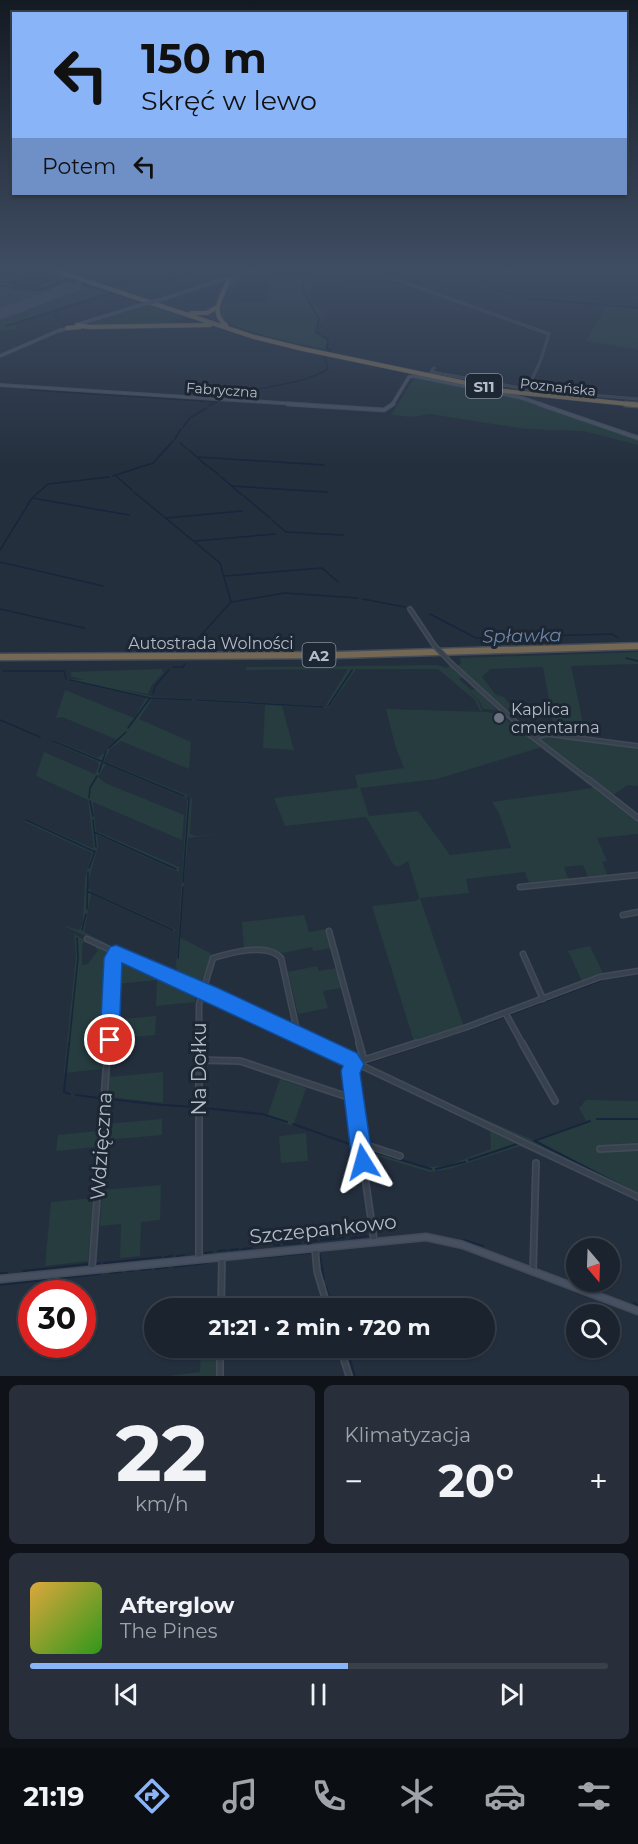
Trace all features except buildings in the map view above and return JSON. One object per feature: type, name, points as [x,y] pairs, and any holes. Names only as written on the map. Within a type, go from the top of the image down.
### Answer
[{"type":"highway","name":"Poznańska","points":[[256,336],[303,350],[523,394],[587,401],[638,402]]},
{"type":"highway","name":"Poznańska","points":[[260,336],[490,387],[537,394],[638,402]]},
{"type":"highway","points":[[523,394],[532,397]]},
{"type":"highway","points":[[576,401],[587,401]]},
{"type":"highway","name":"Autostrada Wolności","points":[[0,659],[349,659],[638,648]]},
{"type":"street","points":[[0,356],[46,336]]},
{"type":"street","points":[[527,389],[540,362],[548,336]]},
{"type":"street","points":[[434,368],[432,372],[434,373],[527,389],[638,402]]},
{"type":"street","name":"Fabryczna","points":[[0,385],[382,411],[391,408],[410,376],[424,377],[525,399],[638,438]]},
{"type":"street","points":[[410,609],[434,645],[452,664],[534,738],[638,818]]},
{"type":"street","points":[[534,738],[547,734],[638,746]]},
{"type":"street","points":[[520,887],[638,875]]},
{"type":"street","points":[[623,915],[638,912]]},
{"type":"street","points":[[329,931],[364,1060]]},
{"type":"street","points":[[87,939],[294,1033],[638,1197]]},
{"type":"street","name":"Na Dołku","points":[[199,1258],[198,1060],[201,991],[212,960],[215,957],[273,951],[281,958],[296,1026],[294,1033]]},
{"type":"street","name":"Wdzięczna","points":[[92,1269],[111,1020],[113,958],[116,952]]},
{"type":"street","points":[[523,954],[543,999]]},
{"type":"street","points":[[374,1240],[350,1071],[355,1064],[506,1014],[600,977],[638,971]]},
{"type":"street","points":[[506,1014],[555,1101]]},
{"type":"street","points":[[198,1060],[240,1061],[354,1099]]},
{"type":"street","points":[[360,1143],[400,1156]]},
{"type":"street","points":[[600,1149],[638,1147]]},
{"type":"street","points":[[533,1272],[536,1163]]},
{"type":"street","name":"Szczepankowo","points":[[0,1279],[416,1236],[437,1238],[638,1311]]},
{"type":"street","points":[[314,1246],[319,1279],[325,1298]]},
{"type":"street","points":[[221,1298],[222,1256]]},
{"type":"street","points":[[220,1358],[220,1376]]},
{"type":"street","points":[[343,1358],[349,1376]]},
{"type":"green space","points":[[267,336],[322,336],[327,340],[325,349]]},
{"type":"green space","points":[[589,336],[638,336],[638,350],[586,341]]},
{"type":"green space","points":[[415,377],[520,398],[638,440],[638,445],[583,431],[525,429],[430,414],[412,417],[391,415]]},
{"type":"green space","points":[[638,652],[638,664],[571,666],[586,737],[555,733],[543,667],[490,669],[482,677],[496,695],[504,697],[511,705],[507,712],[457,666],[461,663],[460,658]]},
{"type":"green space","points":[[438,665],[446,668],[451,666],[463,677],[459,679],[471,690],[476,689],[497,710],[483,709],[479,700],[464,687],[478,700],[482,710],[480,711],[475,700],[438,669],[356,669],[330,706],[326,705],[348,669],[246,670],[246,667]]},
{"type":"green space","points":[[162,669],[163,673],[152,685],[148,694],[116,688],[155,697],[193,699],[194,701],[152,699],[139,719],[191,742],[189,769],[121,741],[110,749],[104,761],[187,795],[185,798],[106,764],[98,777],[105,783],[184,815],[182,840],[93,802],[96,831],[179,867],[179,872],[97,835],[98,846],[88,888],[92,892],[175,929],[175,932],[91,894],[84,932],[173,977],[62,925],[79,930],[83,923],[85,878],[92,853],[25,822],[26,819],[94,849],[88,800],[36,776],[44,752],[95,774],[99,766],[98,762],[52,742],[54,740],[98,758],[118,740],[62,717],[56,718],[65,690],[134,718],[146,698],[69,681],[71,679],[84,680],[71,676],[71,672]]},
{"type":"green space","points":[[197,699],[333,708],[282,706],[294,750],[263,748],[265,705],[196,701]]},
{"type":"green space","points":[[386,709],[487,712],[500,715],[542,747],[437,779],[360,788],[369,816],[418,811],[450,855],[511,848],[499,813],[492,802],[593,788],[542,749],[638,819],[638,834],[597,838],[607,861],[602,862],[608,876],[589,879],[583,865],[564,867],[569,881],[530,885],[525,872],[466,879],[469,893],[420,898],[464,1027],[414,1042],[372,906],[416,901],[419,898],[408,861],[398,867],[393,864],[366,817],[285,826],[274,798],[358,788],[355,775],[404,768],[395,745]]},
{"type":"green space","points":[[547,736],[638,748],[638,786],[628,785],[613,795],[539,739]]},
{"type":"green space","points":[[190,797],[192,799],[190,834],[196,836],[219,834],[188,838],[179,937],[210,953],[212,957],[198,988],[181,978],[176,967],[187,800]]},
{"type":"green space","points":[[304,915],[309,932],[327,929],[332,948],[313,951],[312,947],[283,953],[272,949],[249,951],[244,949],[242,922]]},
{"type":"green space","points":[[74,934],[85,940],[82,946],[82,965],[88,964],[98,950],[95,948],[97,946],[111,952],[107,1047],[102,1069],[64,1073],[76,955]]},
{"type":"green space","points":[[590,946],[603,973],[582,981],[568,951]]},
{"type":"green space","points":[[117,955],[192,990],[195,994],[195,1002],[156,1006],[157,980],[116,984]]},
{"type":"green space","points":[[317,966],[319,971],[337,968],[342,988],[323,991],[328,1008],[298,1014],[288,972]]},
{"type":"green space","points":[[156,1016],[155,1035],[112,1039],[113,1020]]},
{"type":"green space","points":[[163,1072],[163,1103],[108,1097],[109,1077]]},
{"type":"green space","points":[[280,1079],[306,1088],[293,1126],[267,1117]]},
{"type":"green space","points":[[586,1100],[638,1101],[638,1145],[599,1150],[613,1152],[638,1149],[638,1199],[520,1146],[449,1169],[430,1172],[366,1153],[365,1148],[423,1167],[446,1166],[491,1149],[490,1131],[466,1119],[468,1112],[533,1140],[586,1121],[579,1108]]},
{"type":"green space","points":[[162,1119],[162,1135],[105,1140],[106,1124]]},
{"type":"green space","points":[[98,1131],[96,1147],[56,1151],[58,1135]]},
{"type":"green space","points":[[306,1133],[308,1161],[281,1163],[279,1136]]},
{"type":"green space","points":[[161,1185],[160,1220],[141,1222],[140,1256],[120,1258],[121,1224],[100,1226],[102,1190]]},
{"type":"green space","points":[[93,1198],[88,1261],[45,1266],[51,1202]]},
{"type":"green space","points":[[201,1358],[217,1358],[218,1376],[168,1376],[200,1372]]},
{"type":"waterway","points":[[322,336],[328,340],[327,348],[331,350],[329,352]]},
{"type":"waterway","points":[[222,399],[315,375],[328,369],[324,356]]},
{"type":"waterway","points":[[31,390],[123,396]]},
{"type":"waterway","points":[[126,396],[217,402]]},
{"type":"waterway","points":[[209,406],[214,403]]},
{"type":"waterway","points":[[183,427],[190,418],[206,408]]},
{"type":"waterway","points":[[175,439],[181,429]]},
{"type":"waterway","points":[[115,475],[153,463],[173,441]]},
{"type":"waterway","points":[[180,443],[187,449]]},
{"type":"waterway","points":[[189,450],[207,466]]},
{"type":"waterway","points":[[197,457],[324,465]]},
{"type":"waterway","points":[[209,467],[218,474]]},
{"type":"waterway","points":[[115,475],[132,490]]},
{"type":"waterway","points":[[220,476],[242,495]]},
{"type":"waterway","points":[[32,498],[48,484],[109,477]]},
{"type":"waterway","points":[[232,486],[327,492]]},
{"type":"waterway","points":[[134,492],[220,563],[231,602],[193,644]]},
{"type":"waterway","points":[[244,496],[270,518]]},
{"type":"waterway","points":[[0,550],[32,498]]},
{"type":"waterway","points":[[32,498],[129,515]]},
{"type":"waterway","points":[[166,518],[242,511]]},
{"type":"waterway","points":[[272,520],[286,532],[343,535]]},
{"type":"waterway","points":[[195,541],[275,534]]},
{"type":"waterway","points":[[0,562],[103,586]]},
{"type":"waterway","points":[[225,576],[322,568],[338,582]]},
{"type":"waterway","name":"Spławka","points":[[232,602],[284,593],[358,598]]},
{"type":"waterway","name":"Spławka","points":[[363,599],[405,607]]},
{"type":"waterway","points":[[0,609],[84,628]]},
{"type":"waterway","name":"Spławka","points":[[430,614],[476,638],[612,634],[618,638]]},
{"type":"waterway","points":[[546,646],[638,642]]},
{"type":"waterway","points":[[186,652],[190,647]]},
{"type":"waterway","name":"Spławka","points":[[626,658],[638,661]]},
{"type":"waterway","points":[[173,667],[183,667],[185,664]]},
{"type":"waterway","points":[[153,693],[156,685],[169,670]]},
{"type":"waterway","points":[[329,705],[352,670]]},
{"type":"waterway","points":[[3,671],[64,671],[66,679]]},
{"type":"waterway","points":[[70,680],[150,698]]},
{"type":"waterway","points":[[128,728],[150,698]]},
{"type":"waterway","points":[[150,698],[192,700]]},
{"type":"waterway","points":[[197,700],[323,707]]},
{"type":"waterway","points":[[0,720],[40,737]]},
{"type":"waterway","points":[[109,748],[126,732]]},
{"type":"waterway","points":[[53,741],[102,762]]},
{"type":"waterway","points":[[102,762],[106,751]]},
{"type":"waterway","points":[[99,772],[102,762]]},
{"type":"waterway","points":[[102,762],[184,796]]},
{"type":"waterway","points":[[89,798],[90,788],[97,776]]},
{"type":"waterway","points":[[183,882],[189,798]]},
{"type":"waterway","points":[[90,801],[93,816]]},
{"type":"waterway","points":[[26,820],[95,852]]},
{"type":"waterway","points":[[93,820],[94,832]]},
{"type":"waterway","points":[[94,832],[176,869]]},
{"type":"waterway","points":[[94,832],[96,847]]},
{"type":"waterway","points":[[89,868],[95,852]]},
{"type":"waterway","points":[[87,891],[88,872]]},
{"type":"waterway","points":[[178,958],[183,887]]},
{"type":"waterway","points":[[87,891],[87,909]]},
{"type":"waterway","points":[[87,891],[173,930]]},
{"type":"waterway","points":[[82,930],[86,914]]},
{"type":"waterway","points":[[69,1045],[78,958],[77,938]]},
{"type":"waterway","points":[[533,1006],[605,979],[638,974]]},
{"type":"waterway","points":[[509,1015],[530,1007]]},
{"type":"waterway","points":[[480,1026],[504,1017]]},
{"type":"waterway","points":[[470,1029],[477,1026]]},
{"type":"waterway","points":[[452,1035],[465,1030]]},
{"type":"waterway","points":[[69,1043],[64,1092],[70,1094]]},
{"type":"waterway","points":[[364,1064],[427,1043],[422,1045]]},
{"type":"waterway","points":[[76,1095],[99,1098]]},
{"type":"waterway","points":[[109,1099],[162,1105]]},
{"type":"waterway","points":[[164,1105],[194,1107]]},
{"type":"waterway","points":[[204,1108],[262,1114],[287,1122]]},
{"type":"waterway","points":[[597,1119],[638,1119]]},
{"type":"waterway","points":[[534,1141],[590,1121]]},
{"type":"waterway","points":[[293,1124],[355,1146]]},
{"type":"waterway","points":[[535,1141],[638,1194]]},
{"type":"waterway","points":[[469,1160],[517,1144]]},
{"type":"waterway","points":[[365,1149],[431,1169]]},
{"type":"waterway","points":[[436,1169],[465,1162]]},
{"type":"waterway","points":[[351,1238],[367,1236]]},
{"type":"waterway","points":[[321,1240],[344,1238]]},
{"type":"waterway","points":[[464,1240],[483,1246]]},
{"type":"waterway","points":[[305,1242],[317,1241]]},
{"type":"waterway","points":[[284,1244],[300,1243]]},
{"type":"waterway","points":[[274,1245],[279,1245]]},
{"type":"waterway","points":[[242,1249],[252,1248]]},
{"type":"waterway","points":[[230,1250],[238,1249]]},
{"type":"waterway","points":[[218,1251],[226,1250]]},
{"type":"waterway","points":[[205,1253],[212,1252]]},
{"type":"waterway","points":[[253,1258],[310,1253]]},
{"type":"waterway","points":[[177,1256],[184,1255]]},
{"type":"waterway","points":[[320,1255],[324,1279]]},
{"type":"waterway","points":[[165,1257],[172,1256]]},
{"type":"waterway","points":[[104,1263],[161,1257]]},
{"type":"waterway","points":[[96,1264],[100,1263]]},
{"type":"waterway","points":[[174,1267],[207,1263]]},
{"type":"waterway","points":[[23,1271],[88,1264]]},
{"type":"waterway","points":[[156,1269],[168,1267]]},
{"type":"waterway","points":[[141,1270],[151,1269]]},
{"type":"waterway","points":[[127,1271],[133,1271]]},
{"type":"waterway","points":[[110,1273],[121,1272]]},
{"type":"waterway","points":[[0,1273],[7,1273]]},
{"type":"waterway","points":[[61,1278],[100,1274]]},
{"type":"waterway","points":[[0,1285],[54,1279]]},
{"type":"waterway","points":[[326,1287],[330,1298]]},
{"type":"waterway","points":[[634,1303],[638,1305]]},
{"type":"waterway","points":[[350,1360],[355,1376]]},
{"type":"place","name":"Kaplica cmentarna","points":[[499,718]]},
{"type":"route","points":[[110,1040],[113,958],[116,952],[211,994],[355,1064],[350,1071],[363,1162]]}]
